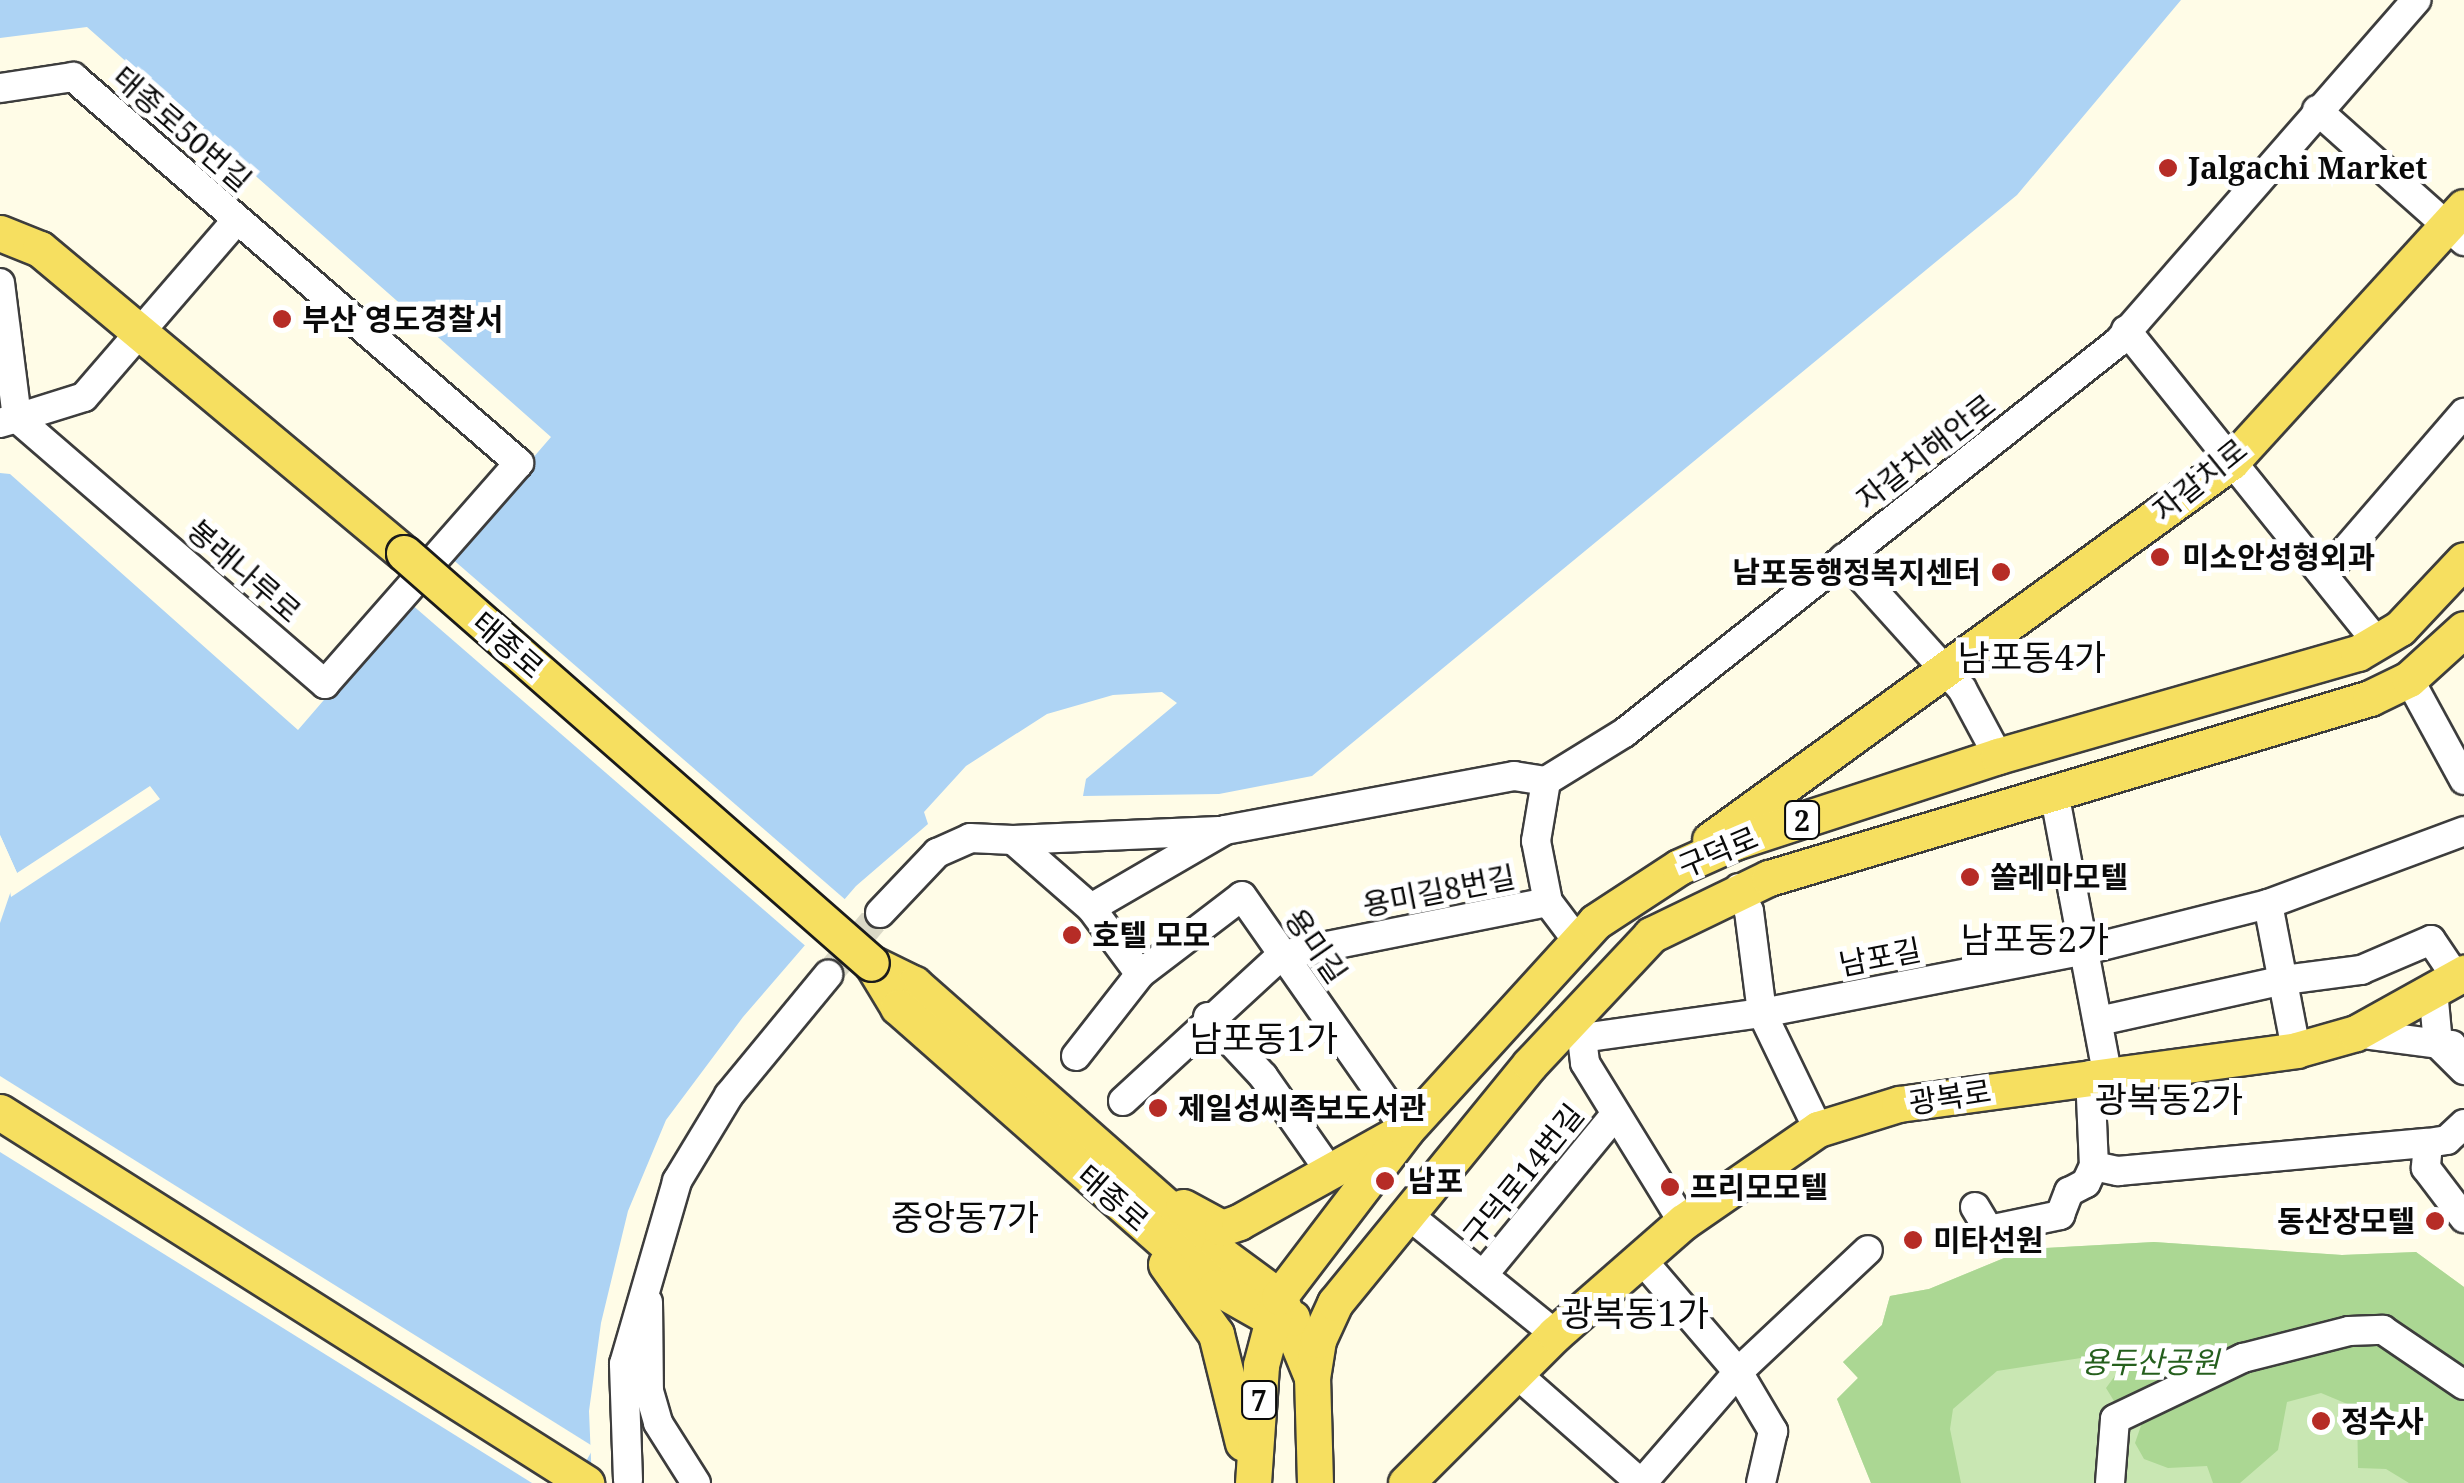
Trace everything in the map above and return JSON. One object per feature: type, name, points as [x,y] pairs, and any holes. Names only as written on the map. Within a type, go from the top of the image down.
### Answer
[{"type":"main road","name":"자갈치로","points":[[1679,867],[2231,462],[2458,225]]},
{"type":"main road","name":"태종로","points":[[7,234],[140,332],[415,560],[871,963],[914,984],[1144,1207],[1280,1311]]},
{"type":"main road","name":"구덕로","points":[[1280,1311],[1406,1130],[1576,939],[1679,867],[1735,842],[1998,756],[2378,643],[2400,628],[2464,560]]},
{"type":"main road","name":"구덕로","points":[[1312,1378],[1318,1340],[1335,1303],[1407,1214],[1574,1030],[1652,935],[1739,888],[2370,698],[2409,679],[2464,629]]},
{"type":"main road","name":"광복로","points":[[1406,1483],[1518,1376],[1555,1334],[1643,1261],[1683,1222],[1818,1129],[1899,1104],[2296,1050],[2356,1033],[2451,980]]},
{"type":"main road","points":[[0,1112],[586,1483]]},
{"type":"main road","points":[[1144,1207],[1222,1228],[1406,1130]]},
{"type":"main road","points":[[1144,1207],[1216,1334],[1253,1482]]},
{"type":"main road","points":[[1312,1378],[1280,1311],[1335,1303]]},
{"type":"main road","name":"7","points":[[1253,1482],[1280,1311]]},
{"type":"main road","name":"7","points":[[1312,1378],[1315,1483]]},
{"type":"street","name":"자갈치해안로","points":[[1546,781],[1624,733],[2126,330],[2416,0]]},
{"type":"street","name":"태종로50번길","points":[[0,88],[73,77],[237,220],[140,332]]},
{"type":"street","points":[[2317,110],[2458,225]]},
{"type":"street","points":[[237,220],[518,463],[415,560]]},
{"type":"street","name":"태종로","points":[[0,267],[7,234]]},
{"type":"street","points":[[0,283],[9,421],[84,397],[140,332]]},
{"type":"street","points":[[2126,330],[2378,643]]},
{"type":"street","points":[[2325,574],[2464,413]]},
{"type":"street","name":"봉래나루로","points":[[9,421],[325,684],[415,560]]},
{"type":"street","points":[[1844,558],[1973,705],[1998,756]]},
{"type":"street","points":[[2409,679],[2464,780]]},
{"type":"street","points":[[880,913],[937,853],[970,838],[1013,840],[1225,830],[1514,776],[1546,781],[1536,840],[1548,902],[1576,939]]},
{"type":"street","points":[[1975,1208],[1989,1230],[2060,1216],[2069,1192],[2086,1183],[2094,1166],[2099,1021],[2054,792]]},
{"type":"street","points":[[1091,908],[1225,830]]},
{"type":"street","name":"남포길","points":[[1574,1030],[1762,1014],[2086,950],[2268,904],[2464,832]]},
{"type":"street","points":[[1013,840],[1091,908],[1140,974],[1076,1056]]},
{"type":"street","points":[[1739,888],[1749,911],[1762,1014],[1818,1129]]},
{"type":"street","name":"용미길","points":[[1140,974],[1242,896],[1406,1130]]},
{"type":"street","name":"용미길8번길","points":[[1282,954],[1548,902]]},
{"type":"street","points":[[2268,904],[2296,1050]]},
{"type":"street","points":[[2099,1021],[2284,980],[2361,970],[2431,940],[2451,980],[2451,1045],[2464,1070]]},
{"type":"street","points":[[1124,1101],[1208,1017],[1282,954]]},
{"type":"street","points":[[628,1480],[624,1364],[646,1271],[676,1182],[729,1095],[828,975]]},
{"type":"street","points":[[1208,1017],[1263,1076],[1328,1169]]},
{"type":"street","name":"구덕로14번길","points":[[1574,1030],[1585,1063],[1614,1116],[1683,1222]]},
{"type":"street","points":[[2356,1033],[2451,1045]]},
{"type":"street","name":"구덕로14번길","points":[[1482,1276],[1614,1116]]},
{"type":"street","points":[[2094,1166],[2118,1171],[2428,1143],[2447,1140],[2464,1124]]},
{"type":"street","points":[[2428,1143],[2426,1168],[2464,1218]]},
{"type":"street","points":[[1407,1214],[1555,1334]]},
{"type":"street","points":[[1518,1376],[1641,1483],[1738,1372],[1868,1250]]},
{"type":"street","points":[[1643,1261],[1738,1372],[1773,1431],[1761,1483]]},
{"type":"street","points":[[646,1271],[649,1391],[658,1423],[696,1483]]},
{"type":"street","points":[[2110,1483],[2116,1419],[2242,1358],[2349,1330],[2383,1330],[2464,1384]]},
{"type":"green space","name":"용두산공원","points":[[2154,1242],[2342,1255],[2416,1252],[2464,1287],[2464,1483],[1871,1483],[1837,1399],[1858,1378],[1843,1362],[1882,1325],[1890,1296],[1929,1289],[2026,1249]]},
{"type":"green space","name":"용두산공원","points":[[2154,1242],[2342,1255],[2416,1252],[2464,1287],[2464,1483],[2409,1483],[2386,1469],[2358,1468],[2357,1408],[2321,1393],[2287,1402],[2278,1450],[2240,1483],[2213,1483],[2207,1466],[2168,1468],[2144,1459],[2135,1443],[2153,1391],[2114,1401],[2106,1388],[2120,1369],[2094,1356],[1997,1371],[1953,1409],[1950,1429],[1961,1483],[1871,1483],[1837,1399],[1858,1378],[1843,1362],[1882,1325],[1890,1296],[1929,1289],[2026,1249]]},
{"type":"water","points":[[0,0],[2181,0],[2017,195],[1312,776],[1219,794],[1083,796],[1086,779],[1177,703],[1162,692],[1113,695],[1047,714],[966,766],[924,812],[928,824],[856,886],[743,1017],[666,1120],[628,1211],[601,1323],[589,1411],[592,1483],[0,1483],[0,923],[17,873],[0,835],[0,473],[10,474],[298,730],[551,437],[87,27],[0,38]]},
{"type":"pier","points":[[450,557],[848,902],[809,949],[410,603]]},
{"type":"pier","points":[[150,786],[160,799],[11,897],[0,835],[17,873]]},
{"type":"pier","points":[[0,1076],[594,1447],[574,1483],[532,1483],[0,1152]]},
{"type":"tunnel","points":[[828,975],[880,913]]},
{"type":"place","name":"Jalgachi Market","points":[[2168,168]]},
{"type":"place","name":"부산 영도경찰서","points":[[282,319]]},
{"type":"place","name":"미소안성형외과","points":[[2160,557]]},
{"type":"place","name":"남포동행정복지센터","points":[[2001,572]]},
{"type":"place","name":"쏠레마모텔","points":[[1970,877]]},
{"type":"place","name":"호텔 모모","points":[[1072,935]]},
{"type":"place","name":"제일성씨족보도서관","points":[[1158,1108]]},
{"type":"place","name":"남포","points":[[1385,1181]]},
{"type":"place","name":"프리모모텔","points":[[1670,1187]]},
{"type":"place","name":"동산장모텔","points":[[2435,1221]]},
{"type":"place","name":"미타선원","points":[[1913,1240]]},
{"type":"place","name":"정수사","points":[[2321,1421]]},
{"type":"district","name":"남포동4가","points":[[2032,657]]},
{"type":"district","name":"남포동2가","points":[[2035,939]]},
{"type":"district","name":"남포동1가","points":[[1264,1038]]},
{"type":"district","name":"광복동2가","points":[[2169,1099]]},
{"type":"district","name":"중앙동7가","points":[[965,1217]]},
{"type":"district","name":"광복동1가","points":[[1635,1313]]}]
